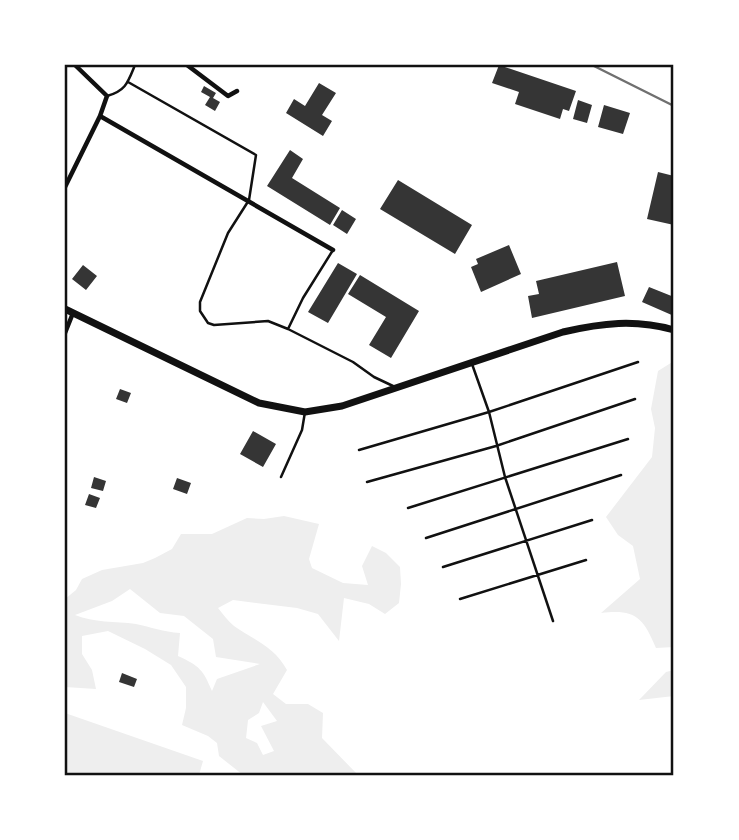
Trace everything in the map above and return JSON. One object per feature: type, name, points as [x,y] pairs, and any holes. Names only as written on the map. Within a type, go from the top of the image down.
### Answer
[{"type":"main road","points":[[65,309],[259,403],[305,412],[328,410],[528,342],[599,324],[639,322],[674,330]]},
{"type":"street","points":[[65,187],[107,96],[75,65]]},
{"type":"street","points":[[187,65],[228,96],[237,91]]},
{"type":"street","points":[[100,116],[333,250]]},
{"type":"street","points":[[65,333],[73,313]]},
{"type":"lane","points":[[107,96],[120,92],[128,82],[135,65]]},
{"type":"lane","points":[[128,82],[256,155],[249,200],[228,233],[200,302],[200,312],[208,323],[214,325],[268,321],[353,362],[374,377],[396,387]]},
{"type":"lane","points":[[288,329],[303,298],[333,250]]},
{"type":"lane","points":[[471,362],[489,412],[505,477],[553,621]]},
{"type":"lane","points":[[359,450],[489,412],[638,362]]},
{"type":"lane","points":[[367,482],[496,446],[635,399]]},
{"type":"lane","points":[[281,477],[302,430],[305,412]]},
{"type":"lane","points":[[408,508],[628,439]]},
{"type":"lane","points":[[426,538],[621,475]]},
{"type":"lane","points":[[443,567],[592,520]]},
{"type":"lane","points":[[460,599],[586,560]]},
{"type":"shaded area","points":[[674,361],[674,647],[656,648],[647,629],[636,617],[622,612],[601,613],[640,579],[633,546],[618,535],[606,517],[652,457],[655,428],[651,409],[658,371]]},
{"type":"shaded area","points":[[284,516],[319,524],[309,559],[312,568],[343,583],[368,585],[362,566],[372,546],[386,553],[400,567],[399,603],[385,614],[369,604],[344,598],[339,641],[318,614],[297,608],[233,600],[218,608],[234,626],[270,649],[282,662],[287,670],[273,694],[286,704],[308,704],[323,713],[322,738],[358,775],[243,775],[219,756],[217,743],[208,736],[182,725],[186,708],[186,687],[171,665],[108,631],[82,636],[82,654],[92,670],[96,689],[65,687],[65,599],[76,590],[82,579],[102,570],[143,563],[155,558],[172,549],[181,534],[212,534],[247,518]],"holes":[[[130,589],[160,613],[184,616],[213,639],[216,657],[260,664],[217,679],[212,691],[200,669],[178,656],[180,633],[75,615],[112,601]],[[263,702],[277,721],[261,726],[274,751],[263,755],[257,743],[246,738],[248,720],[259,713]]]},
{"type":"shaded area","points":[[674,670],[674,696],[639,700],[666,672]]},
{"type":"shaded area","points":[[65,713],[203,761],[199,775],[65,775]]},
{"type":"building","points":[[499,65],[576,91],[569,111],[563,109],[560,119],[515,104],[519,92],[492,83]]},
{"type":"building","points":[[319,83],[336,93],[322,115],[332,121],[323,136],[286,113],[294,99],[305,106]]},
{"type":"building","points":[[204,86],[216,93],[213,98],[220,102],[215,111],[205,105],[210,97],[201,92]]},
{"type":"building","points":[[578,100],[592,105],[587,123],[573,119]]},
{"type":"building","points":[[604,105],[630,113],[623,134],[598,127]]},
{"type":"building","points":[[290,150],[303,159],[292,178],[340,208],[330,225],[267,186]]},
{"type":"building","points":[[658,172],[674,176],[674,225],[647,219]]},
{"type":"building","points":[[398,180],[472,225],[455,254],[380,209]]},
{"type":"building","points":[[342,210],[356,219],[347,234],[333,225]]},
{"type":"building","points":[[509,245],[521,274],[481,292],[471,267],[478,264],[476,259]]},
{"type":"building","points":[[617,262],[625,296],[532,318],[528,296],[539,294],[536,281]]},
{"type":"building","points":[[338,263],[357,274],[328,323],[308,312]]},
{"type":"building","points":[[83,265],[97,276],[86,290],[72,279]]},
{"type":"building","points":[[360,275],[419,311],[391,358],[369,345],[386,317],[348,294]]},
{"type":"building","points":[[649,287],[674,297],[674,316],[642,302]]},
{"type":"building","points":[[120,389],[131,393],[127,403],[116,399]]},
{"type":"building","points":[[253,431],[276,444],[263,467],[240,454]]},
{"type":"building","points":[[94,477],[106,481],[103,491],[91,488]]},
{"type":"building","points":[[177,478],[191,483],[187,494],[173,489]]},
{"type":"building","points":[[89,494],[100,498],[96,508],[85,505]]},
{"type":"building","points":[[122,673],[137,679],[134,687],[119,682]]},
{"type":"railway","points":[[592,65],[674,106]]}]
